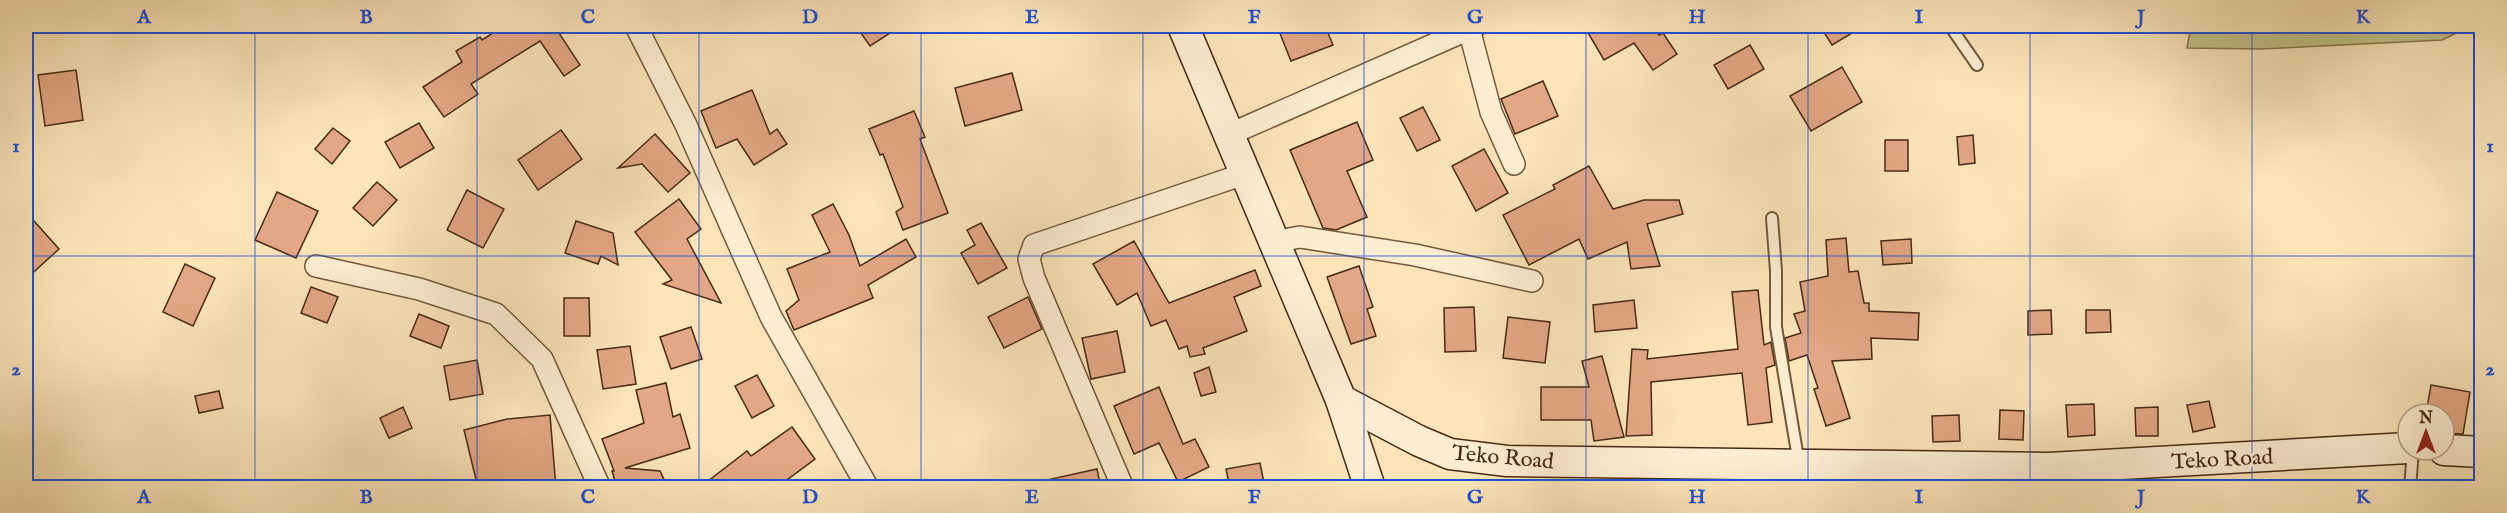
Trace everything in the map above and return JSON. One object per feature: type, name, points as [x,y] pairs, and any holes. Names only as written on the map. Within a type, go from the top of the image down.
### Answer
[{"type":"street","points":[[636,26],[686,125],[771,316],[868,488]]},
{"type":"street","points":[[1183,26],[1341,400],[1370,488]]},
{"type":"street","points":[[1228,135],[1472,27],[1491,112],[1514,164]]},
{"type":"street","points":[[1123,488],[1034,278],[1029,259],[1034,245],[1244,174]]},
{"type":"street","points":[[1273,243],[1300,237],[1415,255],[1533,281]]},
{"type":"street","points":[[316,266],[419,289],[496,314],[542,359],[600,488]]},
{"type":"street","name":"Teko Road","points":[[1341,400],[1419,441],[1450,454],[1507,461],[1799,464],[2051,478],[2396,449]]},
{"type":"street","points":[[2456,451],[2481,452]]},
{"type":"lane","points":[[1950,26],[1977,65]]},
{"type":"lane","points":[[1772,218],[1776,270],[1776,327],[1799,464]]},
{"type":"lane","points":[[2410,488],[2412,462]]},
{"type":"shaded area","points":[[2191,26],[2471,26],[2442,40],[2261,49],[2187,48]]},
{"type":"building","points":[[504,26],[564,26],[557,30],[580,65],[564,76],[540,41],[471,84],[478,94],[444,117],[423,87],[462,62],[456,51],[480,37],[482,40]]},
{"type":"building","points":[[856,26],[901,26],[870,46]]},
{"type":"building","points":[[1295,26],[1325,26],[1333,45],[1291,61],[1279,31]]},
{"type":"building","points":[[1584,26],[1664,26],[1656,30],[1659,35],[1663,33],[1677,54],[1653,70],[1634,43],[1604,60]]},
{"type":"building","points":[[1820,26],[1864,26],[1832,45]]},
{"type":"building","points":[[1750,45],[1764,69],[1728,89],[1714,65]]},
{"type":"building","points":[[1842,67],[1862,102],[1811,131],[1790,96]]},
{"type":"building","points":[[76,70],[83,120],[45,126],[38,75]]},
{"type":"building","points":[[1012,73],[1022,110],[965,126],[955,88]]},
{"type":"building","points":[[1543,81],[1558,116],[1515,134],[1501,99]]},
{"type":"building","points":[[752,90],[770,134],[777,129],[787,144],[754,165],[737,139],[716,148],[701,111]]},
{"type":"building","points":[[1423,107],[1440,140],[1417,151],[1400,118]]},
{"type":"building","points":[[914,111],[925,137],[920,139],[948,213],[903,230],[896,212],[903,207],[883,154],[880,155],[869,129]]},
{"type":"building","points":[[1357,122],[1373,160],[1347,171],[1367,217],[1336,230],[1323,228],[1290,150]]},
{"type":"building","points":[[419,123],[434,148],[400,168],[385,142]]},
{"type":"building","points":[[333,128],[350,141],[332,164],[315,149]]},
{"type":"building","points":[[561,130],[582,159],[538,190],[518,160]]},
{"type":"building","points":[[655,134],[690,173],[668,192],[642,164],[618,168]]},
{"type":"building","points":[[1973,135],[1975,163],[1959,165],[1957,137]]},
{"type":"building","points":[[1885,140],[1908,140],[1908,171],[1885,171]]},
{"type":"building","points":[[1484,149],[1508,193],[1476,211],[1452,166]]},
{"type":"building","points":[[1589,166],[1613,209],[1644,200],[1679,200],[1683,214],[1647,224],[1660,266],[1631,269],[1627,242],[1588,259],[1579,239],[1529,265],[1503,215],[1555,189],[1553,185]]},
{"type":"building","points":[[377,182],[397,200],[373,226],[353,208]]},
{"type":"building","points":[[467,190],[504,209],[483,248],[447,230]]},
{"type":"building","points":[[277,192],[318,211],[296,258],[255,240]]},
{"type":"building","points":[[679,199],[701,229],[687,239],[721,303],[663,284],[672,280],[635,232]]},
{"type":"building","points":[[833,204],[849,235],[860,266],[906,239],[916,257],[868,285],[873,298],[794,330],[786,311],[799,300],[787,269],[830,252],[812,215]]},
{"type":"building","points":[[26,212],[59,249],[26,279]]},
{"type":"building","points":[[576,221],[613,233],[618,265],[601,256],[598,264],[565,253]]},
{"type":"building","points":[[981,223],[1007,268],[978,284],[961,253],[975,245],[967,230]]},
{"type":"building","points":[[1846,238],[1849,272],[1858,271],[1864,303],[1869,303],[1869,311],[1919,313],[1918,340],[1871,338],[1872,359],[1832,361],[1850,418],[1826,426],[1814,389],[1818,388],[1807,355],[1789,361],[1785,338],[1801,333],[1794,314],[1805,311],[1800,282],[1828,276],[1826,240]]},
{"type":"building","points":[[1911,239],[1912,263],[1883,265],[1881,241]]},
{"type":"building","points":[[1134,241],[1169,303],[1255,270],[1261,286],[1234,297],[1247,331],[1203,348],[1205,354],[1190,357],[1187,346],[1179,349],[1166,320],[1151,326],[1137,293],[1117,305],[1093,264]]},
{"type":"building","points":[[185,264],[215,278],[193,326],[163,312]]},
{"type":"building","points":[[1359,266],[1373,307],[1367,309],[1376,336],[1351,344],[1327,277]]},
{"type":"building","points":[[311,287],[338,297],[327,323],[301,313]]},
{"type":"building","points":[[1758,290],[1764,345],[1771,342],[1775,365],[1766,368],[1772,422],[1748,425],[1742,373],[1651,382],[1652,435],[1626,436],[1632,349],[1648,350],[1647,359],[1738,349],[1732,292]]},
{"type":"building","points":[[1028,297],[1042,329],[1004,348],[988,317]]},
{"type":"building","points":[[564,298],[589,298],[590,336],[564,336]]},
{"type":"building","points":[[1634,300],[1637,328],[1595,332],[1593,305]]},
{"type":"building","points":[[1474,307],[1476,351],[1445,352],[1444,308]]},
{"type":"building","points":[[2051,310],[2052,334],[2028,335],[2028,311]]},
{"type":"building","points":[[2086,310],[2110,310],[2111,332],[2086,333]]},
{"type":"building","points":[[419,314],[449,326],[441,348],[410,336]]},
{"type":"building","points":[[1508,317],[1550,322],[1545,363],[1503,358]]},
{"type":"building","points":[[691,327],[702,359],[671,369],[660,337]]},
{"type":"building","points":[[1117,331],[1125,372],[1091,379],[1082,338]]},
{"type":"building","points":[[630,346],[636,384],[603,389],[597,350]]},
{"type":"building","points":[[1602,356],[1624,437],[1594,441],[1591,420],[1541,420],[1541,387],[1589,387],[1582,361]]},
{"type":"building","points":[[477,360],[483,394],[450,400],[444,366]]},
{"type":"building","points":[[1209,367],[1216,392],[1201,396],[1194,373]]},
{"type":"building","points":[[757,375],[774,406],[752,418],[735,386]]},
{"type":"building","points":[[666,383],[673,417],[680,414],[690,448],[625,468],[660,471],[668,488],[617,488],[612,471],[614,471],[602,439],[644,423],[636,390]]},
{"type":"building","points":[[2431,385],[2470,392],[2463,434],[2456,434],[2456,402],[2428,402]]},
{"type":"building","points":[[1159,387],[1183,444],[1195,439],[1209,467],[1178,482],[1159,443],[1134,454],[1114,406]]},
{"type":"building","points":[[219,391],[223,408],[199,413],[195,396]]},
{"type":"building","points":[[2209,401],[2215,427],[2193,432],[2187,405]]},
{"type":"building","points":[[2094,404],[2095,435],[2068,437],[2066,405]]},
{"type":"building","points":[[403,407],[412,428],[389,438],[380,418]]},
{"type":"building","points":[[2158,407],[2158,436],[2136,436],[2135,408]]},
{"type":"building","points":[[2000,410],[2024,411],[2023,440],[1999,439]]},
{"type":"building","points":[[550,415],[556,488],[532,488],[531,480],[500,488],[478,488],[464,430],[507,419]]},
{"type":"building","points":[[1959,415],[1960,441],[1933,442],[1932,416]]},
{"type":"building","points":[[792,427],[815,459],[776,488],[699,488],[747,451],[751,456]]},
{"type":"building","points":[[1260,463],[1265,488],[1230,488],[1226,469]]},
{"type":"building","points":[[1097,469],[1101,488],[1048,488],[1047,480]]}]
